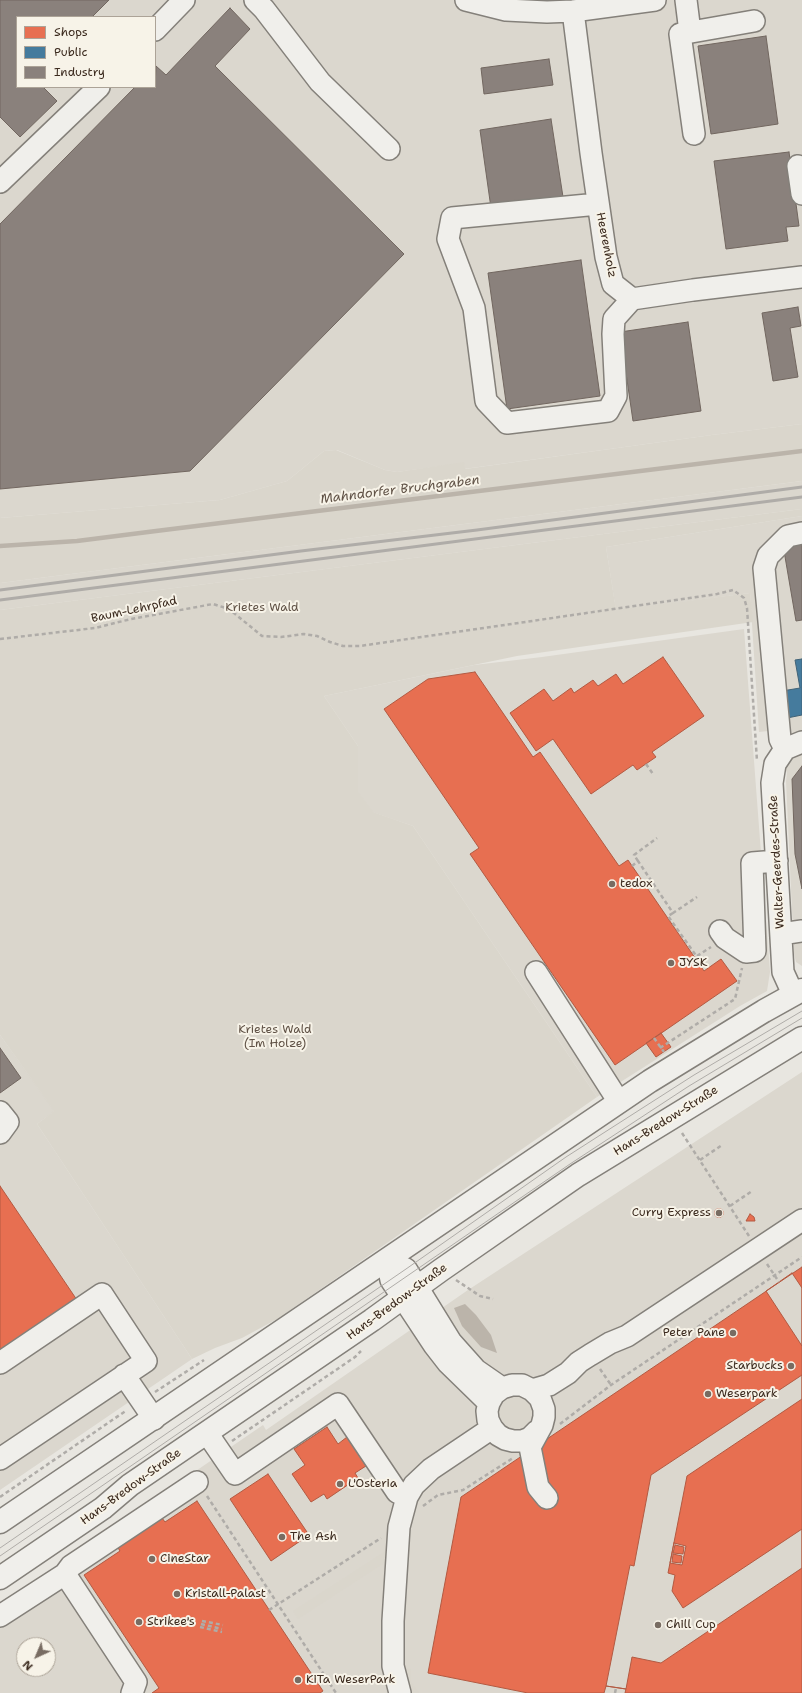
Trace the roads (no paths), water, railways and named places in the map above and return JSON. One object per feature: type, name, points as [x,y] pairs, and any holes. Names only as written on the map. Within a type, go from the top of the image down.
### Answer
[{"type":"main road","points":[[0,1522],[650,1081],[798,992]]},
{"type":"main road","name":"Hans-Bredow-Straße","points":[[0,1578],[103,1508],[130,1485],[372,1320],[578,1175],[802,1038]]},
{"type":"street","points":[[156,29],[184,0]]},
{"type":"street","points":[[254,0],[264,9],[320,82],[389,149]]},
{"type":"street","points":[[466,0],[506,10],[561,8],[655,0]]},
{"type":"street","points":[[686,0],[690,32]]},
{"type":"street","name":"Heerenholz","points":[[561,8],[598,204],[606,257],[613,284],[632,299]]},
{"type":"street","points":[[694,134],[680,34],[754,22]]},
{"type":"street","points":[[0,182],[98,88]]},
{"type":"street","points":[[798,166],[802,194]]},
{"type":"street","points":[[598,204],[452,218],[448,239],[474,308],[486,401],[507,423],[608,411],[616,396],[613,334],[614,319],[632,299],[802,277]]},
{"type":"street","points":[[794,746],[780,740],[764,568],[768,556],[788,536],[802,533]]},
{"type":"street","name":"Walter-Geerdes-Straße","points":[[794,746],[775,764],[772,783],[783,972],[798,992]]},
{"type":"street","points":[[720,931],[725,938],[746,952],[755,951],[752,863],[777,861]]},
{"type":"street","points":[[781,934],[802,931]]},
{"type":"street","points":[[536,972],[619,1102]]},
{"type":"street","points":[[0,1112],[8,1122],[0,1132]]},
{"type":"street","points":[[464,1357],[492,1370],[533,1375],[551,1373],[579,1362],[610,1343],[627,1336],[802,1220]]},
{"type":"street","points":[[387,1260],[391,1280],[411,1292],[464,1357],[486,1378],[495,1395]]},
{"type":"street","points":[[411,1292],[448,1363],[495,1395]]},
{"type":"street","points":[[0,1363],[102,1294],[146,1361],[0,1459]]},
{"type":"street","points":[[544,1409],[554,1396],[570,1381],[618,1349],[627,1336]]},
{"type":"street","points":[[532,1390],[549,1385],[568,1373],[579,1362]]},
{"type":"street","points":[[124,1375],[154,1418]]},
{"type":"street","points":[[536,1437],[513,1441],[498,1435],[492,1428],[488,1416],[495,1395],[512,1385],[522,1385],[532,1390],[540,1398],[544,1409],[544,1417],[536,1437],[538,1487],[547,1498]]},
{"type":"street","points":[[207,1433],[234,1474],[338,1404],[405,1504]]},
{"type":"street","points":[[400,1693],[393,1666],[393,1621],[399,1527],[405,1504],[414,1485],[431,1468],[492,1428]]},
{"type":"street","points":[[0,1616],[65,1574],[71,1566],[197,1482]]},
{"type":"street","points":[[65,1574],[136,1682],[132,1693]]},
{"type":"waterway","name":"Mahndorfer Bruchgraben","points":[[0,546],[77,541],[802,451]]},
{"type":"tram line","points":[[0,1548],[406,1269],[566,1157],[694,1075],[802,1011]]},
{"type":"tram line","points":[[0,1556],[570,1164],[689,1086],[802,1018]]},
{"type":"railway","points":[[0,590],[477,530],[802,487]]},
{"type":"railway","points":[[0,600],[802,497]]},
{"type":"place","name":"tedox","points":[[612,884]]},
{"type":"place","name":"JYSK","points":[[671,963]]},
{"type":"place","name":"Curry Express","points":[[719,1213]]},
{"type":"place","name":"Peter Pane","points":[[733,1333]]},
{"type":"place","name":"Starbucks","points":[[791,1366]]},
{"type":"place","name":"Weserpark","points":[[708,1394]]},
{"type":"place","name":"L'Osteria","points":[[340,1484]]},
{"type":"place","name":"The Ash","points":[[282,1537]]},
{"type":"place","name":"CineStar","points":[[152,1559]]},
{"type":"place","name":"Kristall-Palast","points":[[177,1594]]},
{"type":"place","name":"Strikee's","points":[[139,1622]]},
{"type":"place","name":"Chill Cup","points":[[658,1625]]},
{"type":"place","name":"KiTa WeserPark","points":[[298,1680]]},
{"type":"park label","name":"Krietes Wald","points":[[262,608]]},
{"type":"park label","name":"Krietes Wald (Im Holze)","points":[[275,1037]]}]
